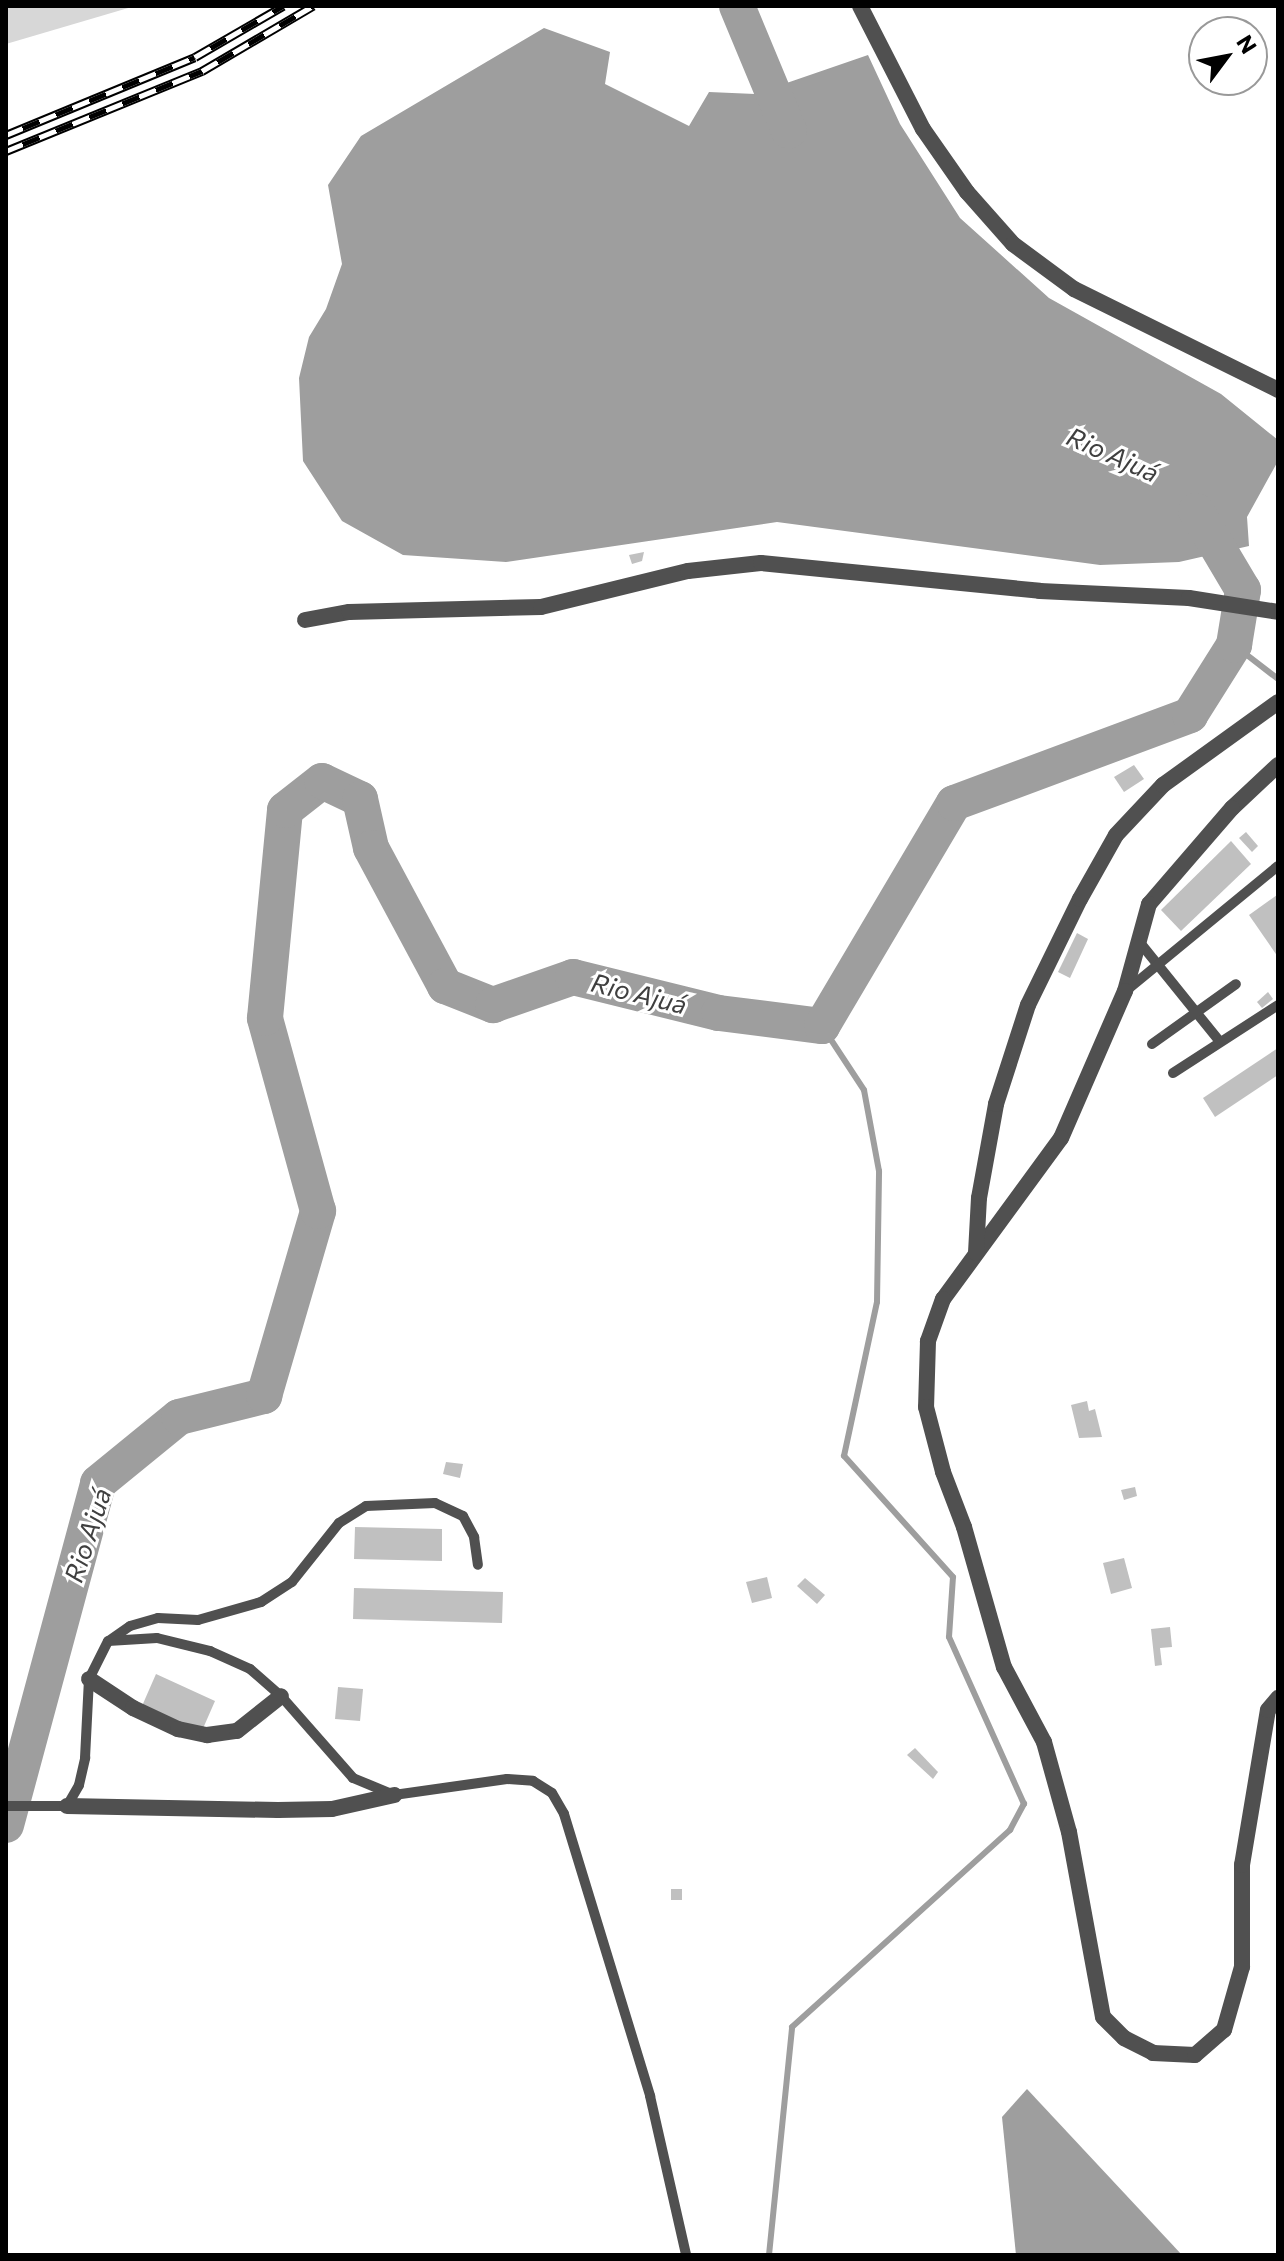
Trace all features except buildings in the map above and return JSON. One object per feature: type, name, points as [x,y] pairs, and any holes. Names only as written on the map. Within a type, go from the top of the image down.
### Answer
[{"type":"street","points":[[860,6],[923,129],[967,192],[1013,244],[1074,289],[1278,390]]},
{"type":"street","points":[[305,620],[349,612],[541,607],[673,574],[761,563],[1040,591],[1189,598],[1278,612]]},
{"type":"street","points":[[976,1253],[979,1198],[996,1104],[1028,1005],[1080,899],[1116,835],[1163,785],[1278,702]]},
{"type":"street","points":[[1278,765],[1232,808],[1149,904],[1136,937],[1125,991],[1061,1138],[943,1299],[928,1341],[926,1407],[1004,1667],[1044,1742],[1069,1832],[1103,2017],[1124,2038],[1153,2053],[1195,2055],[1224,2030],[1242,1967],[1242,1865],[1268,1710],[1278,1698]]},
{"type":"street","points":[[89,1679],[167,1724],[207,1735],[237,1731],[281,1696]]},
{"type":"street","points":[[67,1806],[318,1809],[394,1795]]},
{"type":"lane","points":[[1125,991],[1161,966],[1278,866]]},
{"type":"lane","points":[[1136,937],[1220,1042]]},
{"type":"lane","points":[[1152,1044],[1236,984]]},
{"type":"lane","points":[[1173,1073],[1278,1005]]},
{"type":"lane","points":[[6,1806],[67,1806],[79,1785],[85,1758],[89,1679],[108,1641],[130,1626],[158,1618],[198,1620],[261,1602],[292,1582],[339,1523],[366,1506],[435,1503],[463,1516],[474,1537],[478,1565]]},
{"type":"lane","points":[[108,1641],[157,1638],[210,1651],[250,1669],[281,1696],[353,1778],[394,1795],[507,1779],[533,1781],[552,1793],[564,1814],[650,2096],[686,2255]]},
{"type":"shaded area","points":[[6,6],[135,6],[6,44]]},
{"type":"water","points":[[544,28],[610,52],[605,84],[689,126],[709,92],[755,94],[868,55],[900,124],[960,218],[1049,298],[1221,394],[1278,440],[1278,461],[1247,517],[1249,546],[1179,562],[1100,565],[777,522],[506,562],[403,555],[342,521],[303,461],[299,378],[309,337],[326,309],[342,264],[328,185],[361,136]]},
{"type":"water","points":[[1027,2089],[1182,2255],[1016,2255],[1002,2117]]},
{"type":"waterway","name":"Rio Ajuá","points":[[737,6],[789,131]]},
{"type":"waterway","name":"Rio Ajuá","points":[[6,1825],[98,1483],[179,1417],[264,1396],[318,1211],[265,1018],[285,810],[322,781],[360,799],[371,848],[445,986],[493,1005],[573,977],[719,1013],[822,1026],[954,803],[1190,715],[1234,645],[1243,590],[1196,511]]},
{"type":"waterway","points":[[1234,645],[1278,679]]},
{"type":"waterway","points":[[769,2255],[792,2027],[1010,1830],[1024,1804],[949,1637],[953,1577],[844,1456],[877,1302],[879,1171],[864,1090],[822,1026]]},
{"type":"railway","points":[[6,135],[195,57],[283,6]]},
{"type":"railway","points":[[6,151],[202,71],[313,6]]}]
